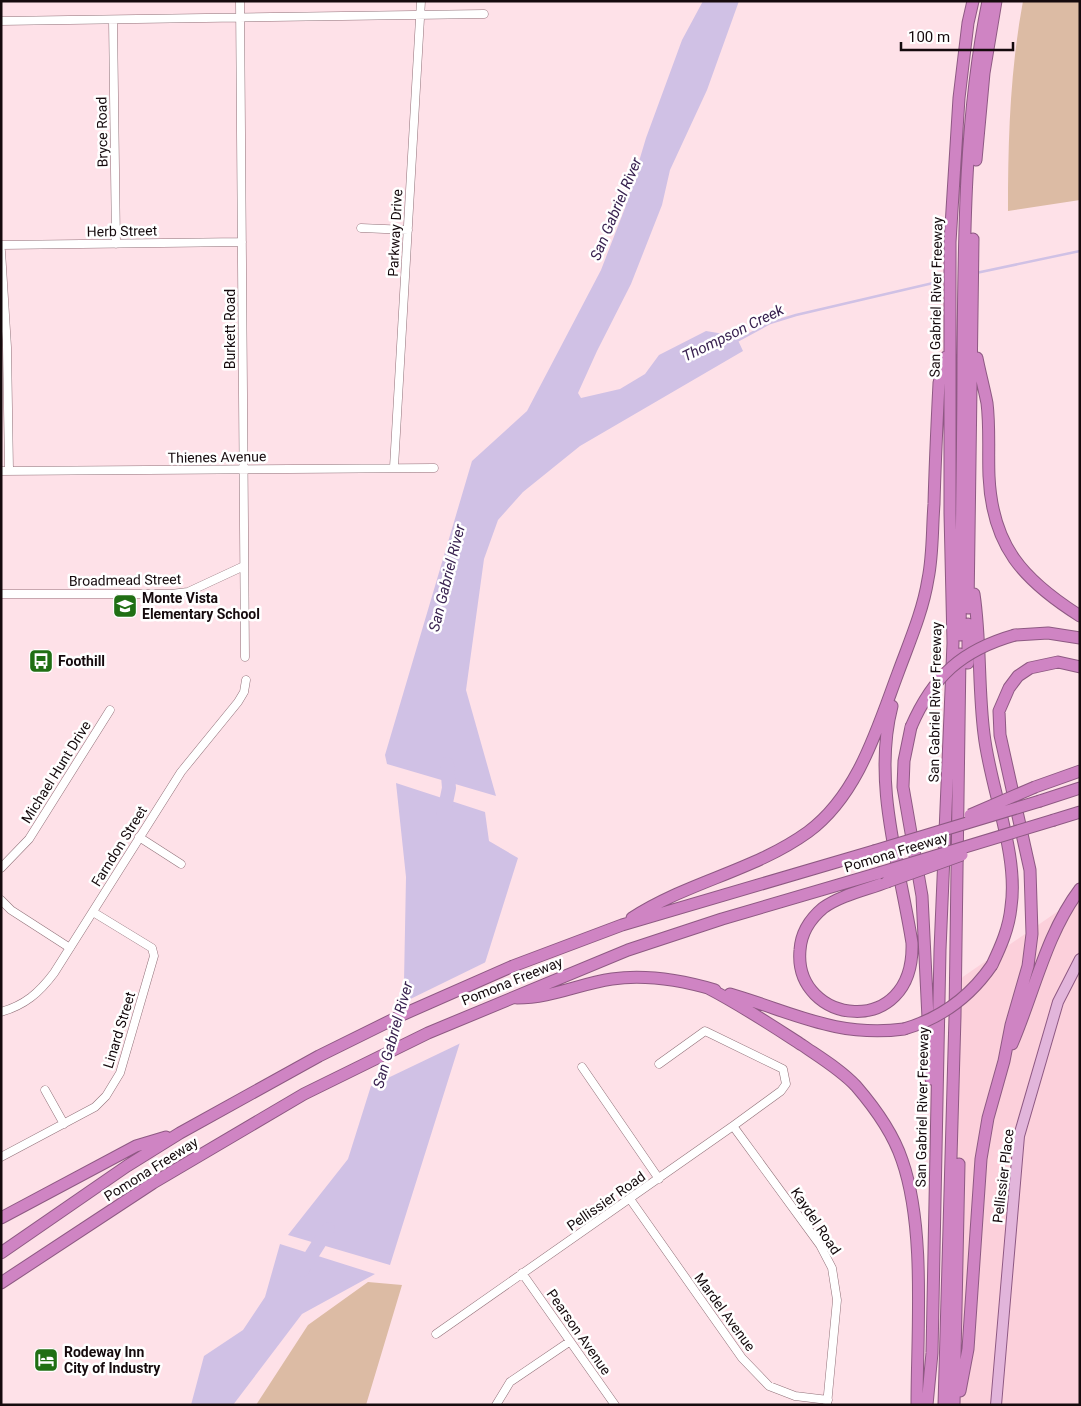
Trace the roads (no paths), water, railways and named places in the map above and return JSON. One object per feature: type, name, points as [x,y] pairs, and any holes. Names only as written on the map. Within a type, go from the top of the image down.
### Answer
[{"type":"highway","name":"San Gabriel River Freeway","points":[[927,1405],[932,1353],[942,923],[953,643],[950,513],[950,340],[961,320],[962,240],[958,98],[968,23],[973,1]]},
{"type":"highway","points":[[962,240],[964,126],[969,78],[983,1]]},
{"type":"highway","points":[[962,240],[975,76],[988,1]]},
{"type":"highway","name":"San Gabriel River Freeway","points":[[956,1405],[973,335],[961,320],[962,240],[996,1]]},
{"type":"highway","points":[[950,513],[957,489],[961,320]]},
{"type":"highway","points":[[944,1405],[956,990],[961,320]]},
{"type":"highway","points":[[973,335],[987,404],[991,500],[1001,537],[1010,556],[1040,589],[1080,616]]},
{"type":"highway","points":[[950,340],[939,383],[928,580],[905,654],[888,722],[884,759],[890,819],[912,943],[913,962],[904,985],[885,1004],[871,1010],[856,1012],[828,1004],[816,995],[807,984],[801,971],[799,958],[800,943],[805,930],[824,908],[840,899],[887,882],[1054,820]]},
{"type":"highway","points":[[508,999],[539,998],[615,979],[659,978],[708,988],[845,1030],[871,1032],[904,1029],[923,1023],[949,1010],[973,989],[992,965],[1006,933],[1013,892],[1010,862],[984,737],[980,700],[979,627],[969,561]]},
{"type":"highway","points":[[937,1153],[929,1050],[923,905],[903,788],[904,761],[911,727],[928,693],[950,668],[975,650],[1015,635],[1048,633],[1080,638]]},
{"type":"highway","points":[[618,926],[656,902],[752,865],[781,851],[810,830],[830,811],[847,789],[862,762],[905,654]]},
{"type":"highway","points":[[956,1405],[968,1349],[981,1159],[988,1118],[1028,966],[1032,934],[1033,904],[1028,852],[1000,735],[999,711],[1009,688],[1018,676],[1030,668],[1058,662],[1080,667]]},
{"type":"highway","points":[[913,839],[1080,771]]},
{"type":"highway","name":"Pomona Freeway","points":[[1,1253],[127,1166],[318,1056],[404,1014],[513,966],[618,926],[1080,788]]},
{"type":"highway","name":"Pomona Freeway","points":[[1,1283],[153,1183],[304,1094],[360,1065],[508,999],[625,951],[722,919],[1080,812]]},
{"type":"highway","points":[[1004,1061],[1049,947],[1062,918],[1080,889]]},
{"type":"highway","points":[[938,1405],[943,1338],[948,942],[942,923]]},
{"type":"highway","points":[[708,988],[746,1008],[839,1071],[855,1085],[876,1110],[893,1138],[909,1181],[915,1222],[918,1284],[916,1405]]},
{"type":"highway","points":[[1,1218],[136,1146],[180,1134]]},
{"type":"main road","name":"Pellissier Place","points":[[996,1405],[1019,1136],[1058,1002],[1080,959]]},
{"type":"street","name":"Burkett Road","points":[[240,1],[242,469],[245,657]]},
{"type":"street","name":"Parkway Drive","points":[[394,467],[422,1]]},
{"type":"street","points":[[1,21],[484,14]]},
{"type":"street","name":"Bryce Road","points":[[113,20],[116,244]]},
{"type":"street","points":[[361,228],[408,230]]},
{"type":"street","name":"Herb Street","points":[[1,246],[242,242]]},
{"type":"street","points":[[1,250],[7,347],[5,471]]},
{"type":"street","name":"Thienes Avenue","points":[[5,471],[434,468]]},
{"type":"street","name":"Broadmead Street","points":[[1,594],[171,594],[188,592],[244,566]]},
{"type":"street","name":"Farndon Street","points":[[1,1012],[18,1007],[32,998],[54,973],[181,772],[238,702],[244,692],[246,680]]},
{"type":"street","name":"Michael Hunt Drive","points":[[1,868],[28,839],[110,710]]},
{"type":"street","points":[[139,837],[180,864]]},
{"type":"street","points":[[1,900],[11,910],[70,948]]},
{"type":"street","name":"Linard Street","points":[[1,1156],[95,1107],[114,1086],[120,1073],[154,956],[152,948],[93,912]]},
{"type":"street","name":"Pellissier Road","points":[[436,1334],[659,1179],[781,1091],[786,1084],[783,1069],[705,1031],[659,1064]]},
{"type":"street","points":[[582,1067],[659,1179]]},
{"type":"street","points":[[45,1090],[64,1124]]},
{"type":"street","name":"Kaydel Road","points":[[733,1126],[820,1245],[832,1268],[837,1300],[828,1402]]},
{"type":"street","name":"Mardel Avenue","points":[[630,1199],[742,1358],[770,1386],[795,1396],[828,1402]]},
{"type":"street","name":"Pearson Avenue","points":[[522,1273],[615,1405]]},
{"type":"street","points":[[496,1405],[510,1382],[569,1342]]},
{"type":"water","points":[[703,1],[739,1],[707,90],[670,170],[662,205],[631,284],[578,393],[581,398],[620,389],[645,374],[659,355],[706,331],[736,336],[743,351],[580,446],[523,492],[498,520],[484,559],[466,690],[496,796],[387,764],[385,755],[472,461],[527,411],[601,270],[625,208],[646,138],[682,40]]},
{"type":"water","points":[[396,783],[485,812],[489,841],[518,858],[390,1265],[288,1235],[348,1159],[404,981],[406,877]]},
{"type":"water","points":[[280,1244],[375,1274],[302,1314],[233,1405],[191,1405],[204,1356],[243,1330],[265,1297]]},
{"type":"waterway","name":"Thompson Creek","points":[[976,273],[1080,251]]},
{"type":"waterway","name":"Thompson Creek","points":[[737,341],[770,323],[796,315],[946,280]]},
{"type":"waterway","name":"San Gabriel River","points":[[443,817],[449,788],[447,764]]},
{"type":"waterway","name":"San Gabriel River","points":[[302,1270],[328,1229]]},
{"type":"place","name":"Monte Vista Elementary School","points":[[125,606]]},
{"type":"place","name":"Foothill","points":[[41,661]]},
{"type":"place","name":"Rodeway Inn City of Industry","points":[[46,1360]]}]
